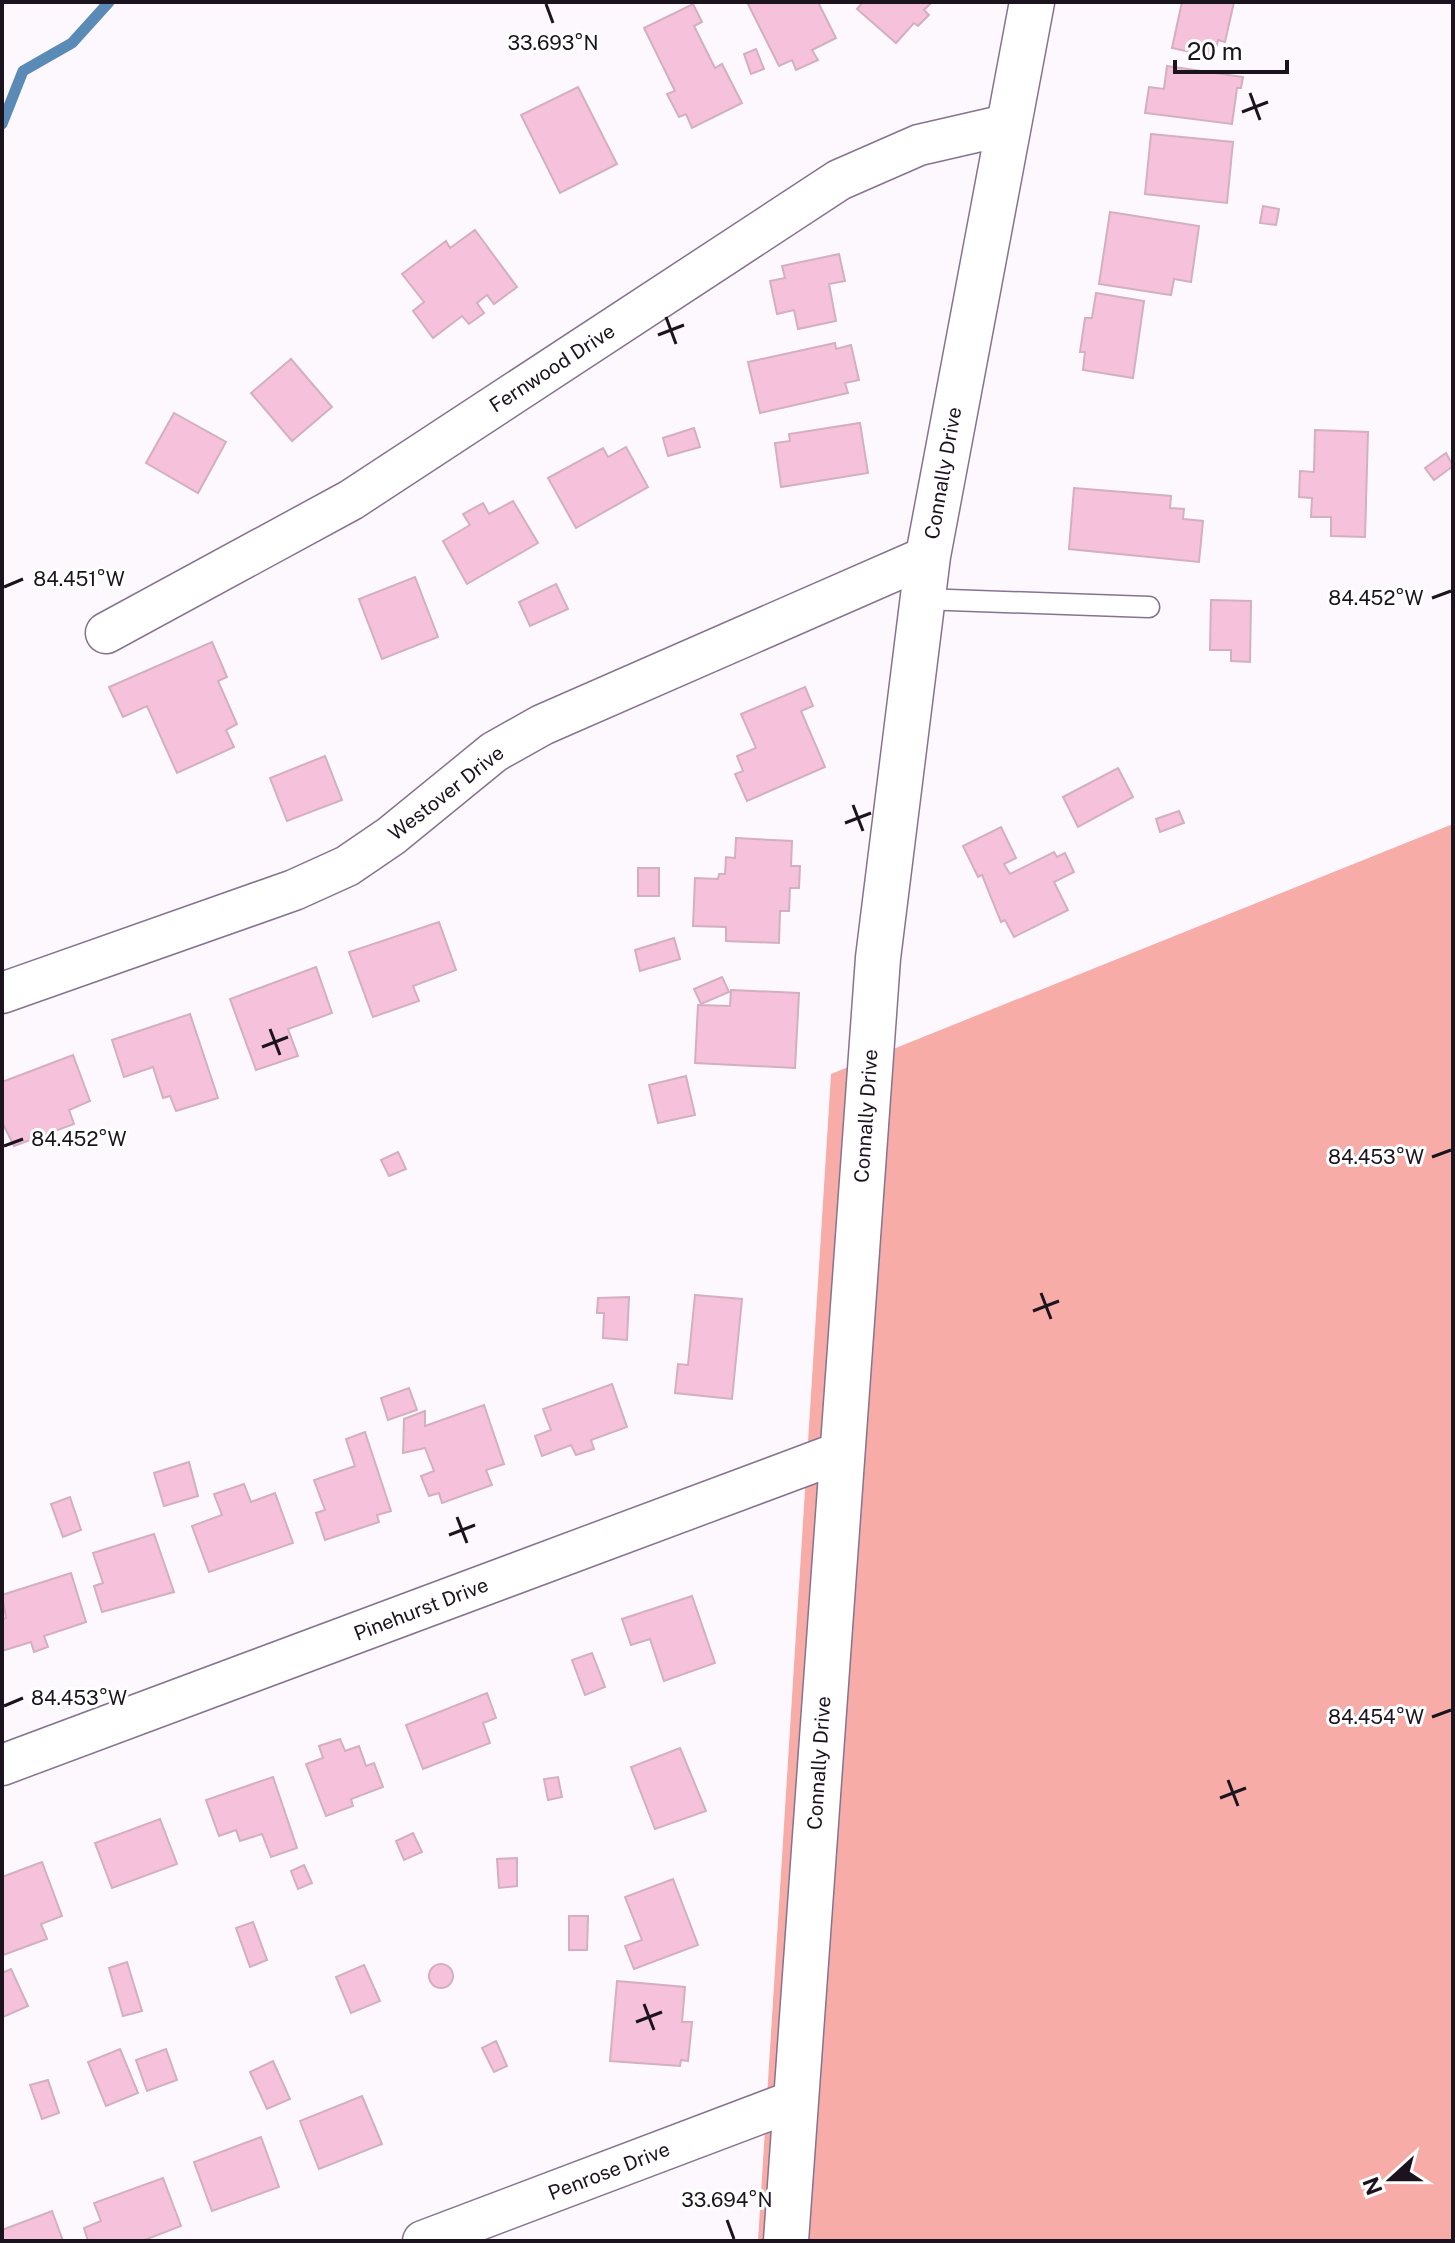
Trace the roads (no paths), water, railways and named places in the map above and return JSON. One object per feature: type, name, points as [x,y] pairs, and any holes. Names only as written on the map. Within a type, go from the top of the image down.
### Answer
[{"type":"street","name":"Connally Drive","points":[[786,2241],[878,958],[928,556],[1006,125],[1032,2]]},
{"type":"street","name":"Fernwood Drive","points":[[106,633],[351,500],[839,180],[919,145],[1006,125]]},
{"type":"street","name":"Westover Drive","points":[[2,993],[294,890],[347,866],[391,836],[494,752],[542,725],[928,556]]},
{"type":"street","name":"Pinehurst Drive","points":[[2,1765],[841,1452]]},
{"type":"street","name":"Penrose Drive","points":[[423,2241],[796,2100]]},
{"type":"lane","points":[[922,599],[1149,607]]},
{"type":"waterway","points":[[2,124],[23,71],[72,43],[109,2]]}]
